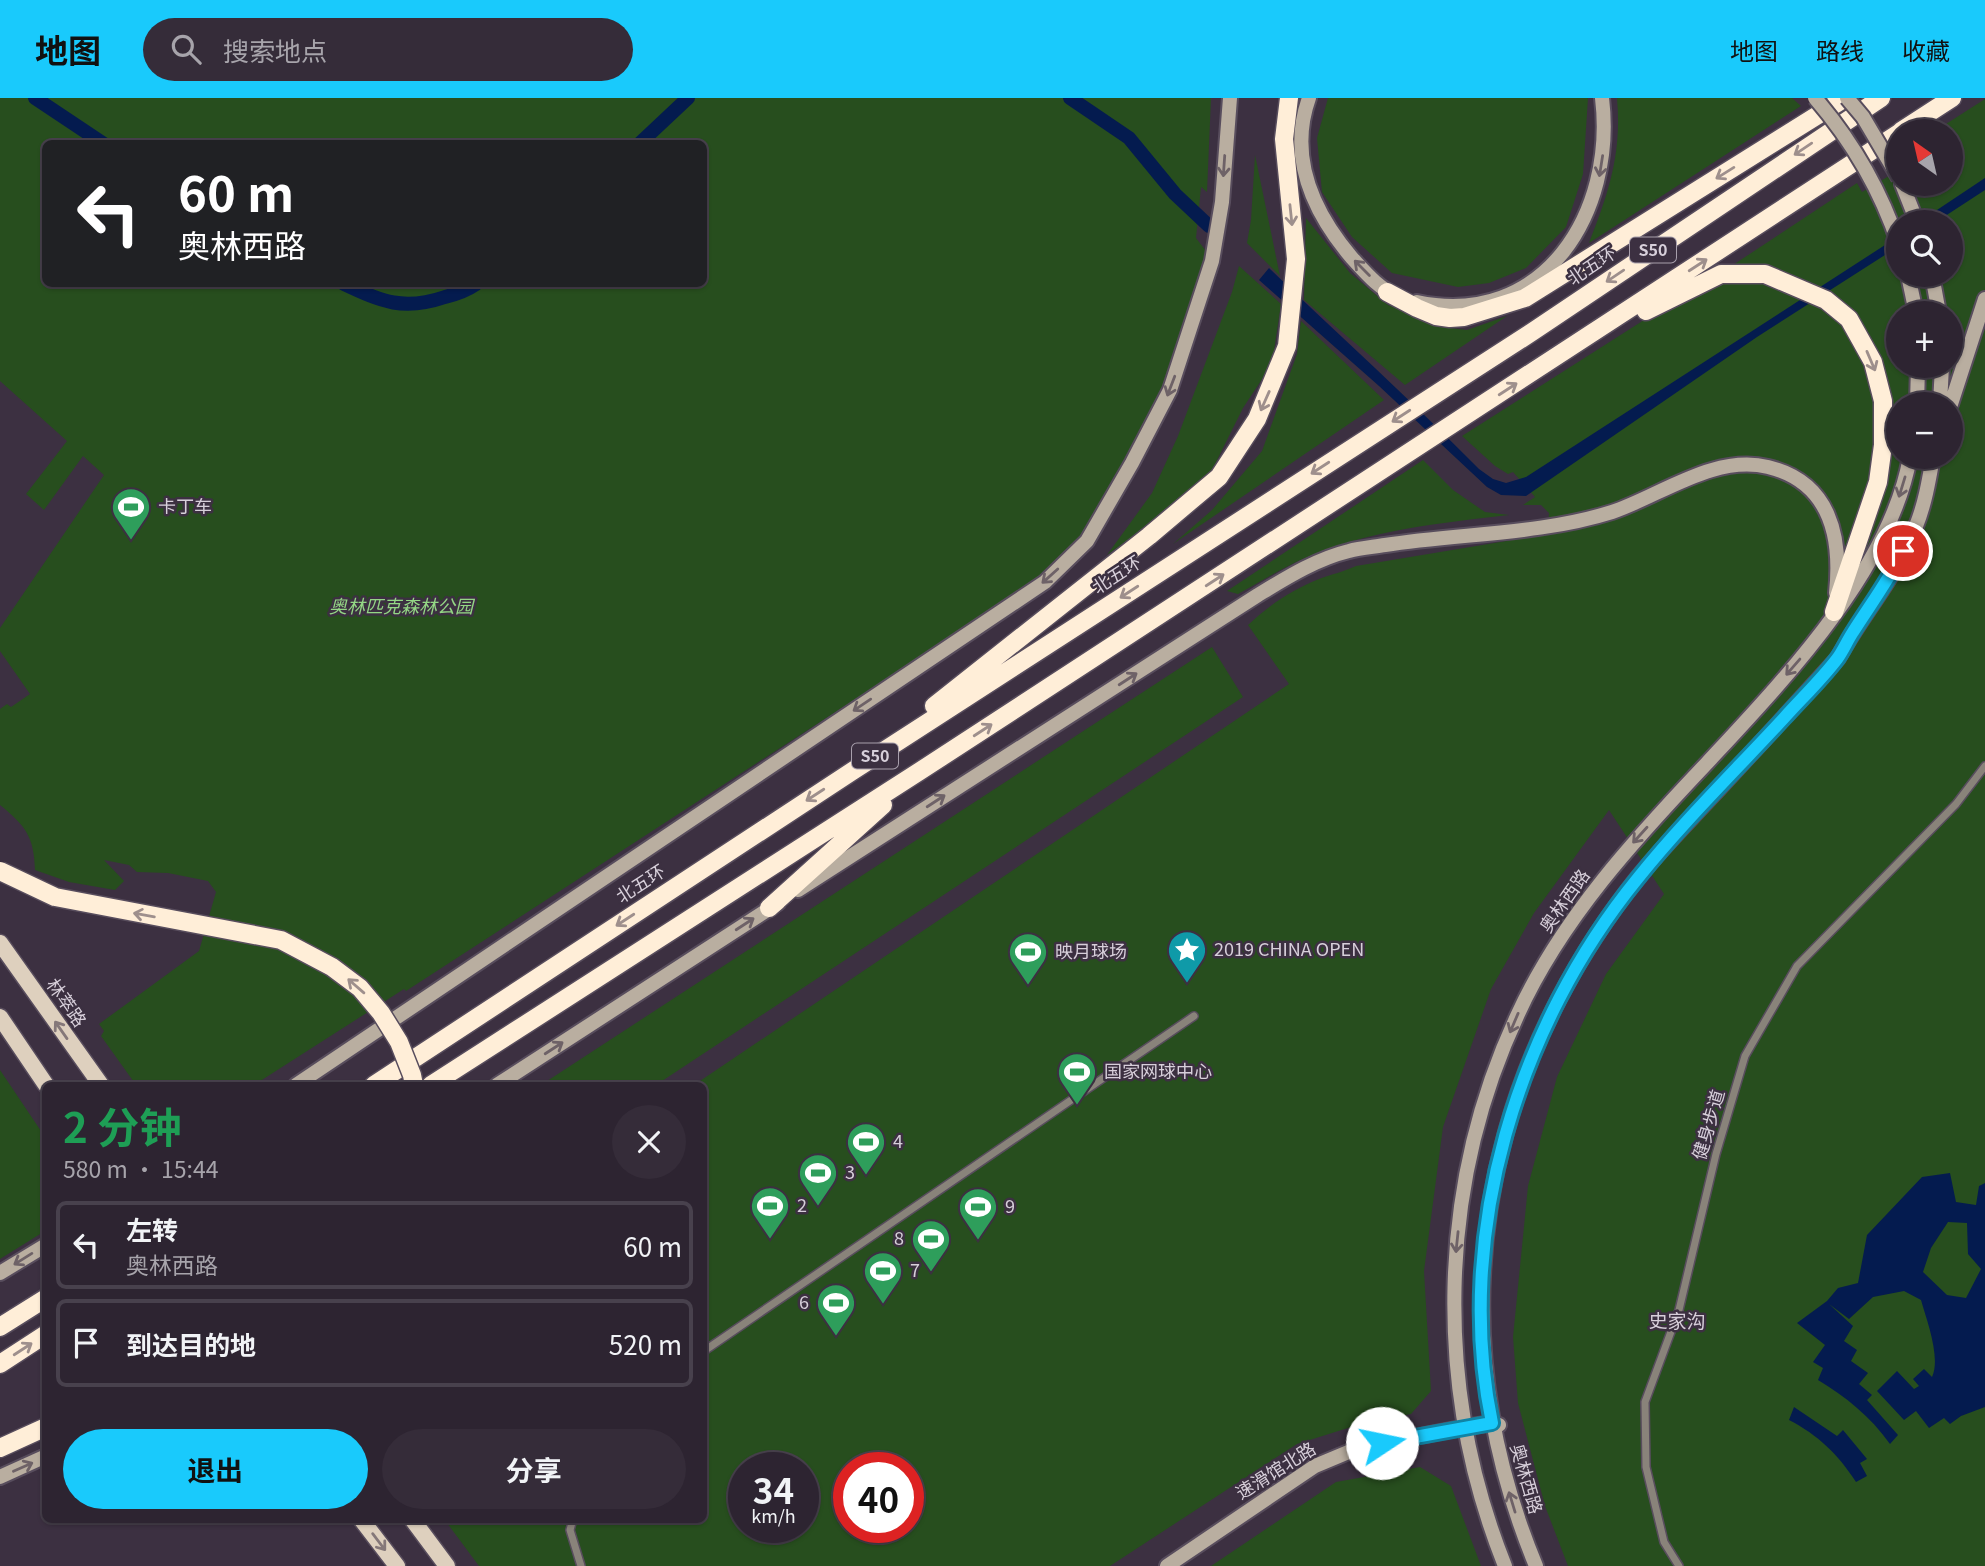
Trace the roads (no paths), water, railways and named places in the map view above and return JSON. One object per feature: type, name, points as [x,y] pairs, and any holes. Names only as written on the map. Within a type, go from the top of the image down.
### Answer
[{"type":"highway","points":[[850,772],[1138,545],[1219,477],[1257,419],[1279,369],[1288,338],[1296,259],[1284,139],[1289,98]]},
{"type":"highway","points":[[1387,292],[1417,308],[1450,318],[1464,317],[1525,298],[1846,98]]},
{"type":"highway","name":"北五环","points":[[379,1082],[850,772],[1425,400],[1881,98]]},
{"type":"highway","name":"S50","points":[[1920,119],[1952,98]]},
{"type":"highway","name":"S50","points":[[436,1082],[920,771],[1886,141]]},
{"type":"highway","points":[[1573,347],[1721,274],[1765,274],[1826,300],[1849,319],[1873,362],[1883,401],[1883,445],[1878,482],[1835,612]]},
{"type":"highway","points":[[769,908],[920,771]]},
{"type":"highway","points":[[0,871],[55,897],[281,940],[332,967],[360,988],[381,1013],[399,1042],[413,1082]]},
{"type":"highway","points":[[0,1327],[42,1301]]},
{"type":"highway","points":[[0,1364],[42,1337]]},
{"type":"highway","points":[[0,1448],[42,1429]]},
{"type":"main road","points":[[300,1082],[1045,582],[1087,541],[1170,390],[1212,261],[1222,202],[1230,98]]},
{"type":"main road","points":[[1309,98],[1302,117],[1301,159],[1308,190],[1322,219],[1340,244],[1387,292],[1438,306],[1480,303],[1514,291],[1543,274],[1558,260],[1580,229],[1593,197],[1603,157],[1605,125],[1602,98]]},
{"type":"main road","points":[[1815,98],[1843,133],[1869,175],[1886,214]]},
{"type":"main road","points":[[1846,98],[1863,117],[1886,156]]},
{"type":"main road","points":[[1955,392],[1985,299]]},
{"type":"main road","points":[[502,1082],[1258,595],[1300,571],[1349,550],[1571,523],[1647,499],[1701,474],[1724,467],[1747,464],[1766,466],[1800,480],[1825,506],[1834,529],[1837,547],[1835,612]]},
{"type":"main road","name":"奥林西路","points":[[1505,1566],[1479,1488],[1456,1370],[1454,1331],[1457,1237],[1479,1114],[1488,1086],[1518,1013],[1563,936],[1604,877],[1801,659],[1874,554],[1892,517],[1907,469]]},
{"type":"main road","name":"奥林西路","points":[[1536,1566],[1506,1482],[1483,1358],[1482,1288],[1488,1222],[1500,1149],[1517,1097],[1542,1030],[1578,964],[1636,880],[1838,658],[1916,528],[1932,469]]},
{"type":"main road","name":"林萃路","points":[[0,943],[99,1082]]},
{"type":"main road","points":[[0,1017],[45,1082]]},
{"type":"main road","points":[[0,1273],[42,1247]]},
{"type":"main road","name":"速滑馆北路","points":[[1167,1566],[1315,1466],[1357,1448],[1466,1427],[1496,1424]]},
{"type":"main road","points":[[0,1477],[42,1458]]},
{"type":"main road","points":[[364,1523],[397,1566]]},
{"type":"main road","points":[[415,1523],[447,1566]]},
{"type":"street","name":"健身步道","points":[[1679,1566],[1664,1542],[1646,1466],[1645,1402],[1679,1310],[1716,1154],[1745,1056],[1797,966],[1956,804],[1985,766]]},
{"type":"street","points":[[707,1349],[1194,1016]]},
{"type":"street","points":[[571,1523],[570,1530],[582,1566]]},
{"type":"water","points":[[1985,178],[1985,190],[1954,210],[1937,210],[1958,196],[1964,196],[1964,192]]},
{"type":"water","points":[[1886,244],[1886,254],[1757,337],[1526,496],[1501,495],[1487,487],[1379,386],[1259,280],[1269,268],[1479,469],[1493,479],[1506,483],[1526,477]]},
{"type":"water","points":[[1950,1173],[1956,1202],[1976,1205],[1979,1186],[1985,1183],[1985,1407],[1961,1416],[1950,1424],[1944,1418],[1929,1428],[1916,1411],[1904,1420],[1877,1391],[1897,1371],[1914,1389],[1919,1386],[1913,1379],[1924,1369],[1932,1377],[1934,1350],[1921,1300],[1904,1291],[1873,1297],[1849,1319],[1829,1304],[1853,1326],[1844,1341],[1857,1350],[1851,1361],[1868,1373],[1859,1384],[1872,1395],[1867,1400],[1898,1435],[1890,1444],[1857,1408],[1818,1380],[1823,1368],[1813,1362],[1825,1345],[1797,1323],[1827,1301],[1838,1288],[1858,1283],[1867,1235],[1922,1177]],"holes":[[[1948,1222],[1967,1223],[1968,1254],[1981,1269],[1966,1298],[1947,1295],[1923,1272],[1931,1248]]]},
{"type":"water","points":[[1794,1407],[1837,1436],[1843,1430],[1867,1459],[1860,1463],[1867,1476],[1856,1482],[1827,1446],[1789,1420]]},
{"type":"waterway","points":[[35,98],[98,140]]},
{"type":"waterway","points":[[643,140],[688,98]]},
{"type":"waterway","points":[[1070,98],[1129,138],[1175,194],[1209,226]]},
{"type":"waterway","points":[[350,287],[382,300],[405,304],[430,301],[470,287]]},
{"type":"place","name":"卡丁车","points":[[131,541]]},
{"type":"place","name":"2019 CHINA OPEN","points":[[1187,984]]},
{"type":"place","name":"映月球场","points":[[1028,986]]},
{"type":"place","name":"国家网球中心","points":[[1077,1106]]},
{"type":"place","name":"4","points":[[866,1176]]},
{"type":"place","name":"3","points":[[818,1207]]},
{"type":"place","name":"2","points":[[770,1240]]},
{"type":"place","name":"9","points":[[978,1241]]},
{"type":"place","name":"8","points":[[931,1273]]},
{"type":"place","name":"7","points":[[883,1305]]},
{"type":"place","name":"6","points":[[836,1337]]},
{"type":"district","name":"史家沟","points":[[1677,1321]]},
{"type":"park label","name":"奥林匹克森林公园","points":[[401,607]]}]
